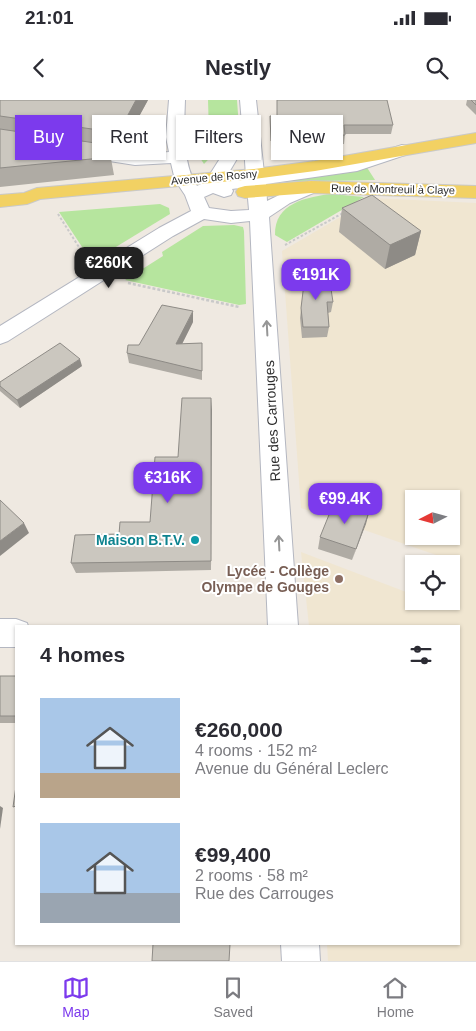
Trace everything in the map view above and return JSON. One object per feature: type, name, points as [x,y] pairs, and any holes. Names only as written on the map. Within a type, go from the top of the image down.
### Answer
[{"type":"main road","name":"Avenue de Rosny","points":[[402,150],[476,138]]},
{"type":"main road","points":[[396,188],[385,178],[382,167],[402,150]]},
{"type":"main road","name":"Avenue de Rosny","points":[[0,201],[27,198],[38,201],[157,195],[188,183],[219,185],[256,182]]},
{"type":"main road","name":"Rue de Montreuil à Claye","points":[[256,182],[311,187],[396,188],[476,192]]},
{"type":"street","points":[[0,336],[166,232],[188,183],[175,137],[177,100]]},
{"type":"street","name":"Rue des Carrouges","points":[[248,100],[249,115]]},
{"type":"street","points":[[0,139],[135,160],[188,183],[231,217],[259,215],[283,199],[311,187]]},
{"type":"street","name":"Avenue de Rosny","points":[[256,182],[357,166],[402,150]]},
{"type":"street","points":[[219,185],[232,160]]},
{"type":"street","name":"Rue des Carrouges","points":[[253,160],[261,240],[283,625]]},
{"type":"street","points":[[0,634],[15,633]]},
{"type":"street","points":[[300,945],[301,961]]},
{"type":"path","points":[[261,240],[283,246],[344,212]]},
{"type":"shaded area","name":"Lycée - Collège Olympe de Gouges","points":[[373,198],[476,203],[476,961],[328,961],[327,945],[460,945],[460,625],[309,625],[301,552],[405,592],[405,610],[460,610],[460,555],[436,555],[407,545],[460,545],[460,490],[405,490],[405,544],[301,508],[282,251]]},
{"type":"green space","points":[[208,100],[237,100],[238,115],[208,115]]},
{"type":"green space","points":[[366,166],[375,180],[266,182]]},
{"type":"green space","points":[[331,194],[364,197],[287,242],[275,235],[276,224],[286,209],[302,200]]},
{"type":"green space","points":[[160,204],[169,208],[170,214],[106,253],[90,259],[59,212]]},
{"type":"green space","points":[[234,225],[243,227],[244,231],[246,304],[239,305],[125,280],[163,256],[162,252],[203,226]]},
{"type":"building","points":[[0,100],[136,100],[128,115],[92,115],[92,129],[82,128],[82,115],[15,115],[15,118],[0,116]]},
{"type":"building","points":[[277,100],[387,100],[393,125],[344,125],[345,135],[343,135],[343,115],[277,115]]},
{"type":"building","points":[[0,129],[15,131],[15,160],[81,160],[0,168]]},
{"type":"building","points":[[82,141],[92,143],[92,159],[82,160]]},
{"type":"building","points":[[372,195],[421,231],[390,245],[342,208]]},
{"type":"building","points":[[305,275],[329,276],[333,302],[327,302],[329,327],[303,327],[301,308]]},
{"type":"building","points":[[162,305],[193,311],[176,344],[202,343],[202,371],[127,353],[128,345],[139,345]]},
{"type":"building","points":[[60,343],[80,359],[17,400],[0,386],[0,382]]},
{"type":"building","points":[[182,398],[211,398],[211,561],[71,563],[75,535],[119,534],[120,522],[150,522],[155,457],[178,457]]},
{"type":"building","points":[[0,500],[24,523],[0,541]]},
{"type":"building","points":[[335,500],[369,512],[356,549],[320,537]]},
{"type":"building","points":[[0,676],[15,676],[15,716],[0,716]]},
{"type":"building","points":[[153,945],[230,945],[229,961],[152,961]]},
{"type":"place","name":"Maison B.T.V.","points":[[195,540]]},
{"type":"place","name":"Lycée - Collège Olympe de Gouges","points":[[339,579]]}]
